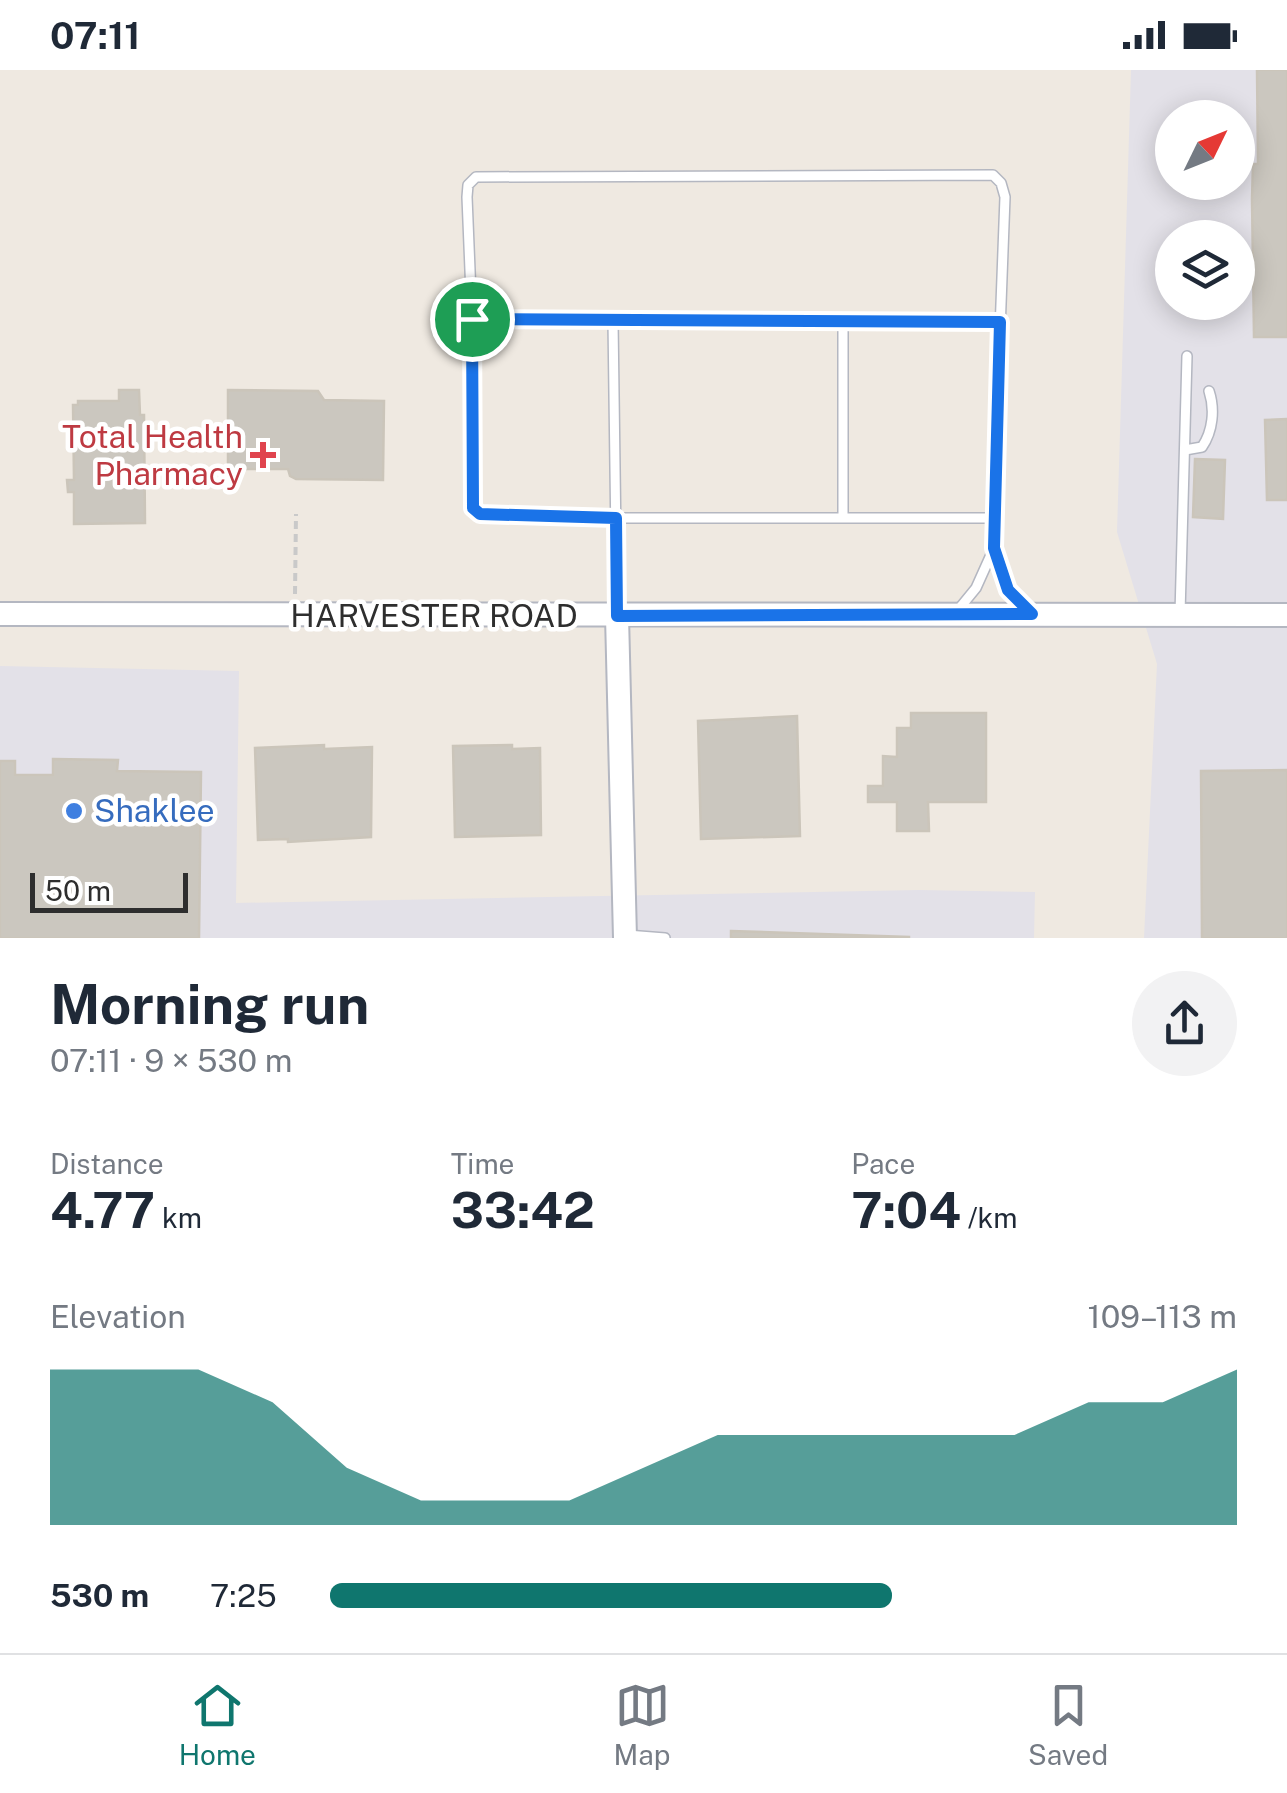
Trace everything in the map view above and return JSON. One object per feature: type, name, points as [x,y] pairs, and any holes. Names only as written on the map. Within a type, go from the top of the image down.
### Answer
[{"type":"main road","name":"HARVESTER ROAD","points":[[0,614],[1287,615]]},
{"type":"main road","points":[[617,616],[624,936]]},
{"type":"lane","points":[[992,518],[480,514],[473,508],[468,185],[476,178],[993,175],[1001,182],[1005,197],[994,548],[1008,590],[1032,614]]},
{"type":"lane","points":[[472,319],[1000,322]]},
{"type":"lane","points":[[614,321],[617,616]]},
{"type":"lane","points":[[843,321],[844,518]]},
{"type":"lane","points":[[1180,614],[1187,356]]},
{"type":"lane","points":[[1185,450],[1202,447],[1207,439],[1214,406],[1209,391]]},
{"type":"lane","points":[[953,615],[976,588],[994,548]]},
{"type":"lane","points":[[624,936],[665,938]]},
{"type":"path","points":[[295,615],[296,514]]},
{"type":"shaded area","points":[[1131,70],[1287,70],[1287,938],[1144,938],[1157,664],[1117,532]]},
{"type":"shaded area","points":[[0,666],[239,671],[236,903],[919,890],[1035,892],[1034,938],[0,938]]},
{"type":"building","points":[[1257,70],[1287,70],[1287,337],[1254,337],[1252,200],[1258,164]]},
{"type":"building","points":[[119,390],[139,390],[140,415],[144,415],[145,523],[74,524],[74,492],[68,492],[67,480],[74,480],[73,405],[78,405],[78,401],[119,401]]},
{"type":"building","points":[[228,390],[318,391],[324,400],[384,401],[383,480],[296,479],[288,469],[228,469]]},
{"type":"building","points":[[1287,419],[1287,500],[1267,500],[1265,420]]},
{"type":"building","points":[[1195,459],[1225,460],[1223,519],[1193,517]]},
{"type":"building","points":[[911,713],[986,713],[986,802],[928,802],[929,831],[897,831],[897,802],[868,802],[868,786],[883,786],[883,756],[897,757],[897,728],[911,728]]},
{"type":"building","points":[[797,716],[800,836],[701,839],[698,721]]},
{"type":"building","points":[[324,745],[324,749],[372,747],[371,837],[258,840],[255,748]]},
{"type":"building","points":[[512,745],[512,749],[540,748],[541,835],[455,837],[453,746]]},
{"type":"building","points":[[53,759],[118,760],[117,771],[201,772],[199,938],[0,938],[0,761],[15,761],[15,775],[53,775]]},
{"type":"building","points":[[1287,770],[1287,938],[1202,938],[1201,771]]},
{"type":"building","points":[[731,931],[909,937],[909,938],[731,938]]},
{"type":"place","name":"Total Health Pharmacy","points":[[263,455]]},
{"type":"place","name":"Shaklee","points":[[74,811]]},
{"type":"route","points":[[472,319],[1000,322],[994,548],[1008,590],[1032,614],[617,616],[616,518],[480,514],[473,508],[472,319]]}]
